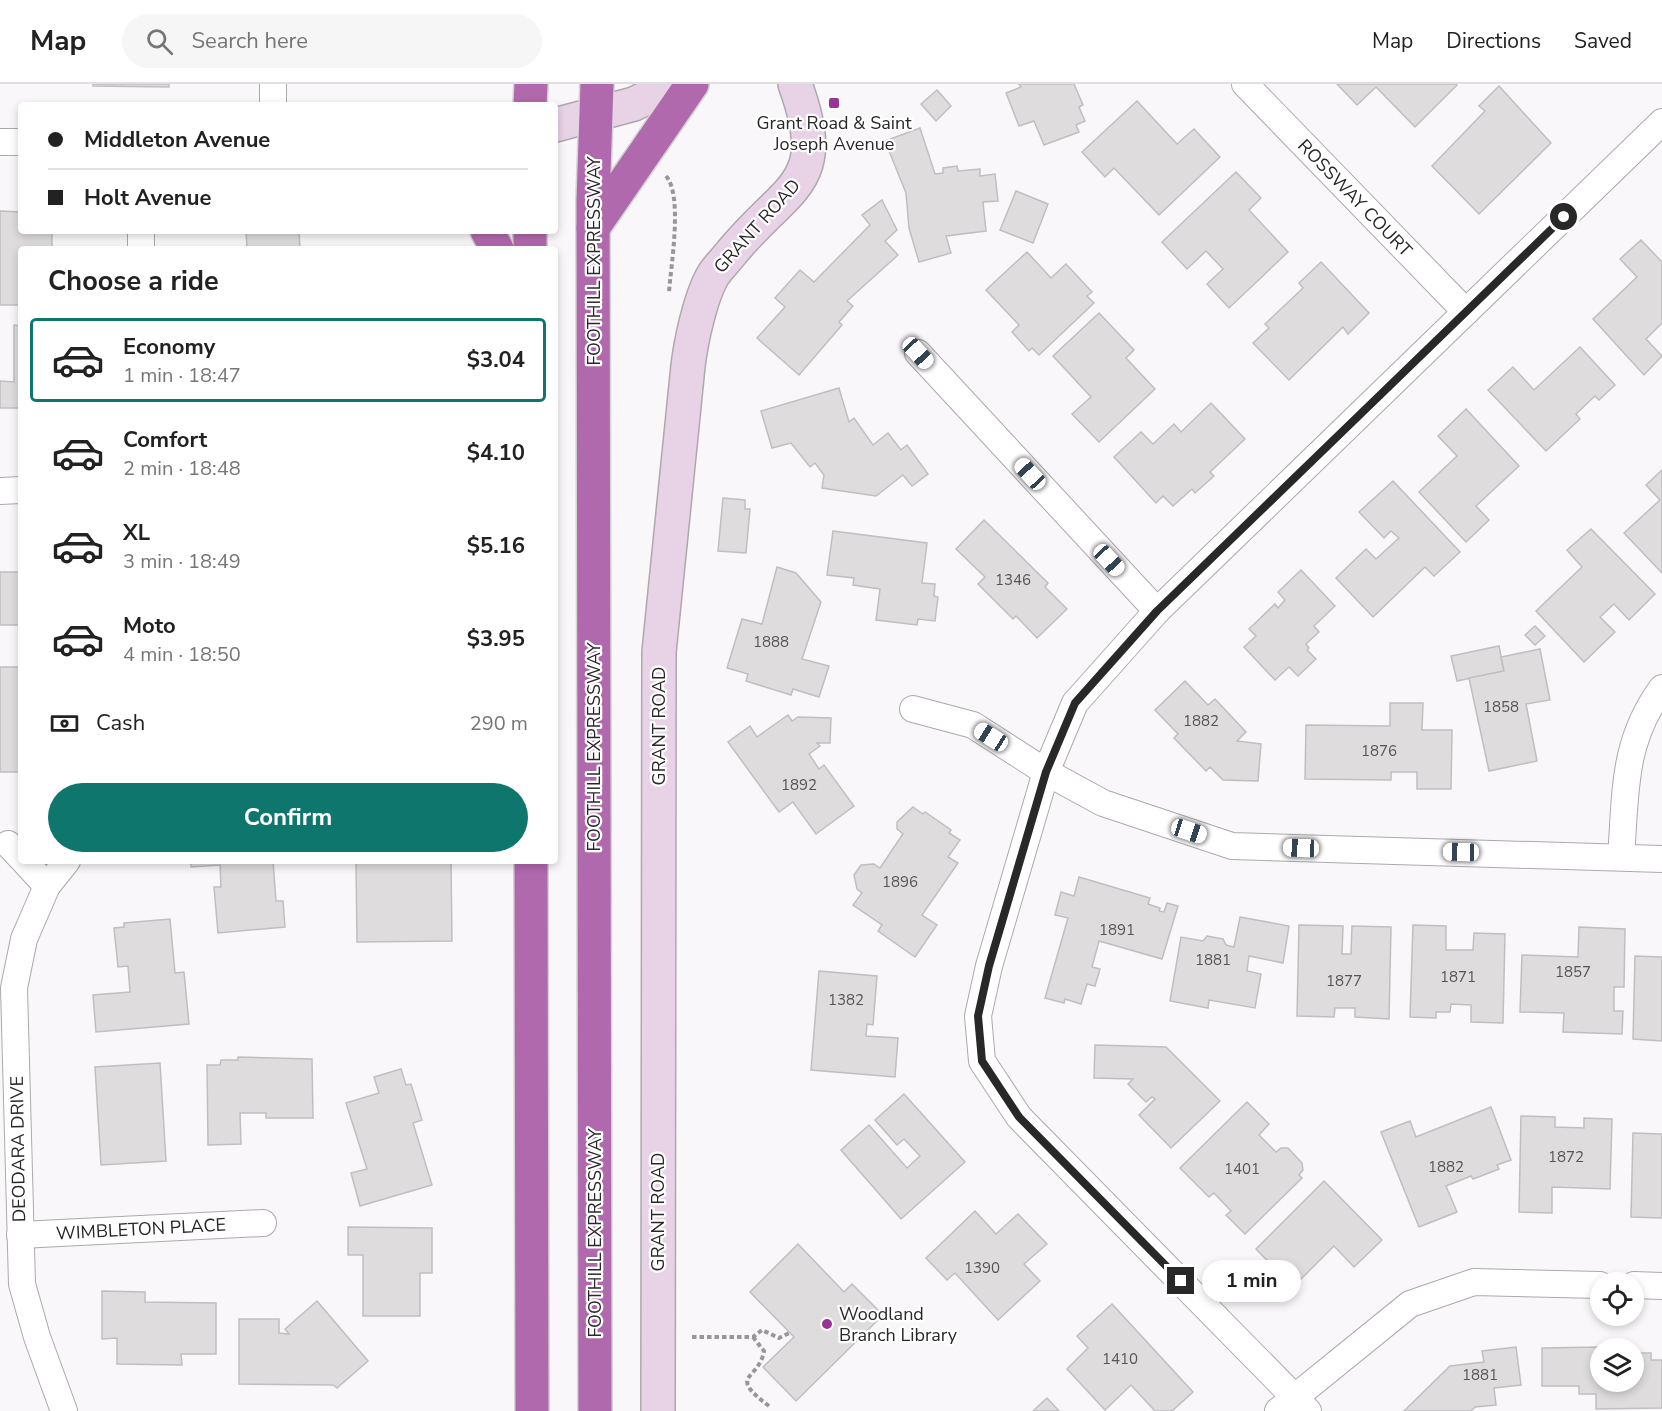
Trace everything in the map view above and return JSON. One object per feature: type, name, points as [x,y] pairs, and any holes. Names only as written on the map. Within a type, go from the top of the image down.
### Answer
[{"type":"highway","points":[[530,102],[531,84]]},
{"type":"highway","points":[[593,228],[692,84]]},
{"type":"highway","name":"FOOTHILL EXPRESSWAY","points":[[595,1411],[593,228],[596,100]]},
{"type":"highway","points":[[531,864],[532,1411]]},
{"type":"street","points":[[273,84],[273,102]]},
{"type":"street","points":[[558,123],[596,100],[634,104],[674,84]]},
{"type":"street","name":"GRANT ROAD","points":[[658,1411],[659,652],[688,366],[692,339],[712,277],[738,245],[791,191],[807,166],[810,138],[795,84]]},
{"type":"street","name":"ROSSWAY COURT","points":[[1245,84],[1466,312]]},
{"type":"street","points":[[1590,1285],[1474,1282],[1410,1304],[1293,1406],[1019,1117],[982,1061],[978,1016],[989,966],[1046,772],[1075,703],[1157,611],[1662,122]]},
{"type":"street","points":[[0,142],[18,142]]},
{"type":"street","points":[[918,353],[1157,611]]},
{"type":"street","points":[[0,491],[18,490]]},
{"type":"street","points":[[1621,857],[1629,757],[1638,725],[1662,688]]},
{"type":"street","points":[[913,709],[973,725],[1046,772],[1103,803],[1232,846],[1662,859]]},
{"type":"street","points":[[27,864],[47,886]]},
{"type":"street","name":"DEODARA DRIVE","points":[[64,1411],[37,1337],[22,1284],[14,988],[24,939],[47,886],[65,864]]},
{"type":"street","name":"WIMBLETON PLACE","points":[[20,1235],[262,1223]]},
{"type":"street","points":[[1644,1286],[1662,1286]]},
{"type":"path","points":[[659,168],[672,182],[675,206],[669,297]]},
{"type":"path","points":[[692,1336],[753,1337],[762,1330],[779,1338],[789,1333]]},
{"type":"path","points":[[753,1337],[764,1351],[762,1359],[750,1373],[747,1382],[751,1393],[769,1406]]},
{"type":"building","points":[[93,84],[169,84],[169,87],[93,86]]},
{"type":"building","points":[[1019,84],[1074,84],[1083,105],[1079,107],[1085,121],[1076,125],[1079,132],[1044,145],[1034,121],[1019,126],[1006,93],[1021,87]]},
{"type":"building","points":[[1337,84],[1457,85],[1415,127],[1376,87],[1357,105]]},
{"type":"building","points":[[1499,86],[1551,143],[1479,214],[1432,166],[1485,111],[1479,106]]},
{"type":"building","points":[[937,90],[951,106],[936,121],[921,104]]},
{"type":"building","points":[[1137,101],[1177,144],[1194,129],[1220,157],[1159,215],[1114,168],[1105,177],[1082,152]]},
{"type":"building","points":[[920,128],[935,174],[943,173],[943,168],[957,166],[958,171],[980,169],[980,176],[995,174],[998,201],[983,202],[986,231],[946,236],[951,253],[919,262],[909,228],[906,193],[885,141]]},
{"type":"building","points":[[1236,172],[1261,198],[1249,210],[1288,252],[1229,308],[1207,284],[1223,269],[1206,251],[1187,269],[1162,242]]},
{"type":"building","points":[[1016,191],[1048,204],[1033,243],[1000,230]]},
{"type":"building","points":[[882,200],[897,230],[885,241],[898,255],[847,301],[853,306],[839,322],[842,325],[799,375],[757,338],[785,307],[775,298],[800,270],[814,282],[870,225],[862,215]]},
{"type":"building","points":[[0,211],[18,212],[18,234],[52,234],[52,246],[18,246],[18,305],[0,305]]},
{"type":"building","points":[[246,234],[299,234],[300,246],[247,246]]},
{"type":"building","points":[[1641,240],[1662,262],[1662,323],[1646,339],[1662,356],[1644,375],[1593,319],[1637,277],[1620,259]]},
{"type":"building","points":[[1027,252],[1051,278],[1066,264],[1092,292],[1087,296],[1094,303],[1039,355],[1032,348],[1029,351],[1012,332],[1019,325],[986,290]]},
{"type":"building","points":[[1321,262],[1369,313],[1348,334],[1343,327],[1289,380],[1253,343],[1269,328],[1265,324],[1303,288],[1299,283]]},
{"type":"building","points":[[1099,313],[1134,350],[1126,358],[1155,389],[1099,442],[1072,414],[1091,397],[1053,356]]},
{"type":"building","points":[[14,325],[18,326],[18,408],[0,408],[0,381],[14,382]]},
{"type":"building","points":[[1580,347],[1615,385],[1599,400],[1595,396],[1576,414],[1580,419],[1546,451],[1488,390],[1513,367],[1534,390]]},
{"type":"building","points":[[839,388],[849,422],[854,418],[873,445],[888,433],[901,450],[907,445],[928,474],[912,486],[903,475],[876,496],[822,488],[824,475],[815,463],[810,467],[791,443],[772,448],[761,411]]},
{"type":"building","points":[[1211,403],[1245,439],[1210,472],[1214,476],[1195,493],[1192,489],[1173,506],[1163,496],[1156,503],[1114,457],[1141,432],[1153,444],[1174,424],[1181,432]]},
{"type":"building","points":[[1466,409],[1519,466],[1476,506],[1489,520],[1466,542],[1419,492],[1457,456],[1438,436]]},
{"type":"building","points":[[1662,470],[1662,573],[1624,533],[1660,500],[1646,485]]},
{"type":"building","points":[[1393,481],[1460,552],[1434,576],[1425,567],[1373,617],[1336,578],[1366,549],[1376,559],[1399,538],[1391,531],[1384,538],[1359,512]]},
{"type":"building","points":[[723,498],[745,500],[745,509],[750,509],[746,553],[718,551]]},
{"type":"building","points":[[984,520],[1048,583],[1045,587],[1067,609],[1037,638],[1016,616],[1013,619],[978,584],[985,577],[956,549]]},
{"type":"building","points":[[1591,529],[1655,594],[1629,620],[1614,604],[1600,617],[1615,632],[1584,662],[1536,611],[1582,567],[1567,550]]},
{"type":"building","points":[[833,531],[927,543],[922,583],[935,584],[934,596],[938,597],[935,621],[918,619],[917,625],[876,620],[880,589],[853,585],[854,578],[827,575]]},
{"type":"building","points":[[777,567],[796,573],[821,602],[802,659],[829,666],[819,697],[793,689],[791,695],[746,681],[748,674],[727,668],[742,619],[762,624]]},
{"type":"building","points":[[1301,570],[1335,606],[1314,626],[1319,632],[1306,644],[1309,648],[1307,650],[1316,659],[1298,676],[1289,667],[1275,680],[1244,647],[1256,636],[1249,629],[1275,604],[1278,608],[1285,600],[1278,592]]},
{"type":"building","points":[[0,572],[18,572],[18,625],[0,625]]},
{"type":"building","points":[[1535,626],[1545,636],[1535,645],[1525,635]]},
{"type":"building","points":[[1499,646],[1504,671],[1457,681],[1451,656]]},
{"type":"building","points":[[1540,649],[1550,700],[1526,704],[1537,761],[1489,771],[1469,678],[1504,671],[1501,657]]},
{"type":"building","points":[[0,667],[18,667],[18,772],[0,772]]},
{"type":"building","points":[[1185,681],[1208,705],[1215,699],[1246,732],[1237,741],[1261,744],[1258,781],[1223,780],[1210,767],[1206,771],[1174,738],[1178,734],[1155,710]]},
{"type":"building","points":[[1390,703],[1423,703],[1422,730],[1452,730],[1451,789],[1417,789],[1417,772],[1391,772],[1391,780],[1305,779],[1306,725],[1390,726]]},
{"type":"building","points":[[788,715],[792,721],[798,717],[831,718],[830,743],[817,743],[820,746],[809,754],[819,769],[824,765],[854,806],[816,834],[793,802],[779,812],[728,742],[750,726],[757,737]]},
{"type":"building","points":[[913,807],[923,814],[925,812],[951,830],[949,833],[960,840],[948,857],[958,863],[922,915],[937,925],[915,957],[878,931],[882,925],[853,905],[862,893],[857,889],[854,875],[861,865],[874,864],[880,868],[903,834],[897,829],[897,822]]},
{"type":"building","points":[[191,864],[273,864],[276,901],[283,901],[285,927],[218,933],[214,887],[221,887],[220,865],[191,867]]},
{"type":"building","points":[[356,864],[451,864],[452,941],[357,942]]},
{"type":"building","points":[[1079,877],[1150,898],[1148,904],[1160,908],[1159,911],[1164,912],[1167,903],[1178,906],[1162,959],[1099,941],[1092,967],[1100,969],[1095,986],[1087,984],[1081,1004],[1065,999],[1064,1003],[1045,998],[1068,918],[1055,915],[1061,892],[1074,896]]},
{"type":"building","points":[[1240,917],[1289,926],[1283,963],[1249,956],[1247,971],[1261,974],[1255,1008],[1209,1000],[1208,1008],[1170,1001],[1181,937],[1203,941],[1207,936],[1223,939],[1226,945],[1234,947]]},
{"type":"building","points":[[170,919],[175,973],[184,972],[189,1024],[96,1032],[93,995],[130,992],[128,966],[118,967],[114,928],[124,927],[124,923]]},
{"type":"building","points":[[1299,925],[1343,926],[1342,954],[1351,954],[1352,926],[1391,927],[1389,1019],[1355,1017],[1355,1008],[1335,1008],[1334,1017],[1297,1016]]},
{"type":"building","points":[[1413,925],[1446,926],[1446,950],[1473,950],[1474,933],[1505,934],[1503,1023],[1471,1022],[1471,1005],[1451,1004],[1450,1012],[1436,1012],[1436,1018],[1410,1017]]},
{"type":"building","points":[[1579,927],[1625,929],[1624,987],[1614,987],[1614,1011],[1623,1011],[1622,1034],[1563,1032],[1564,1013],[1520,1012],[1522,955],[1578,957]]},
{"type":"building","points":[[1635,956],[1662,957],[1662,1041],[1633,1039]]},
{"type":"building","points":[[819,971],[877,976],[873,1025],[867,1024],[866,1036],[898,1038],[895,1077],[811,1070]]},
{"type":"building","points":[[1095,1045],[1166,1047],[1220,1101],[1171,1148],[1139,1115],[1155,1099],[1152,1097],[1146,1102],[1128,1084],[1133,1079],[1094,1078]]},
{"type":"building","points":[[238,1057],[312,1059],[313,1118],[266,1118],[266,1113],[240,1113],[241,1144],[208,1145],[207,1065],[220,1065],[221,1060],[238,1060]]},
{"type":"building","points":[[160,1063],[166,1161],[101,1165],[95,1067]]},
{"type":"building","points":[[401,1069],[406,1085],[411,1084],[422,1120],[413,1123],[432,1185],[360,1206],[351,1173],[367,1169],[346,1103],[379,1093],[374,1077]]},
{"type":"building","points":[[904,1094],[965,1162],[901,1219],[841,1150],[869,1125],[907,1168],[920,1156],[904,1139],[897,1145],[875,1120]]},
{"type":"building","points":[[1247,1102],[1269,1124],[1259,1135],[1276,1152],[1281,1148],[1288,1148],[1302,1163],[1303,1170],[1299,1175],[1302,1178],[1245,1234],[1226,1215],[1231,1211],[1214,1193],[1209,1197],[1180,1168]]},
{"type":"building","points":[[1491,1107],[1511,1160],[1497,1165],[1499,1169],[1473,1179],[1471,1176],[1446,1186],[1457,1212],[1419,1227],[1381,1132],[1410,1121],[1416,1137]]},
{"type":"building","points":[[1521,1116],[1555,1117],[1555,1127],[1584,1128],[1584,1118],[1612,1119],[1610,1189],[1552,1187],[1552,1213],[1519,1212]]},
{"type":"building","points":[[1633,1133],[1662,1134],[1662,1218],[1631,1217]]},
{"type":"building","points":[[1324,1181],[1382,1240],[1354,1267],[1334,1246],[1293,1287],[1256,1249]]},
{"type":"building","points":[[975,1211],[996,1234],[1018,1214],[1047,1244],[1024,1264],[1040,1281],[998,1320],[955,1273],[947,1280],[926,1258]]},
{"type":"building","points":[[348,1227],[432,1228],[432,1273],[420,1273],[420,1316],[363,1316],[363,1255],[348,1255]]},
{"type":"building","name":"Woodland Branch Library","points":[[798,1244],[844,1292],[852,1284],[883,1315],[796,1401],[763,1367],[794,1337],[750,1292]]},
{"type":"building","points":[[102,1291],[145,1292],[145,1302],[216,1303],[216,1354],[181,1354],[182,1365],[117,1364],[117,1338],[102,1339]]},
{"type":"building","points":[[317,1301],[368,1361],[337,1388],[333,1385],[239,1384],[239,1319],[279,1319],[279,1333],[289,1334],[285,1329]]},
{"type":"building","points":[[1112,1304],[1193,1392],[1172,1411],[1155,1411],[1131,1385],[1105,1410],[1067,1369],[1088,1348],[1077,1336]]},
{"type":"building","points":[[1516,1347],[1521,1385],[1494,1388],[1496,1405],[1475,1407],[1471,1411],[1404,1411],[1450,1366],[1484,1362],[1482,1351]]},
{"type":"building","points":[[1590,1347],[1590,1392],[1644,1392],[1644,1353],[1651,1353],[1651,1360],[1662,1360],[1662,1408],[1596,1409],[1596,1394],[1579,1394],[1579,1386],[1542,1386],[1542,1348]]},
{"type":"building","points":[[1047,1398],[1059,1411],[1033,1411]]},
{"type":"place","name":"Grant Road & Saint Joseph Avenue","points":[[834,103]]},
{"type":"place","name":"Woodland Branch Library","points":[[827,1324]]},
{"type":"route","points":[[1181,1281],[1019,1117],[982,1061],[978,1016],[989,966],[1046,772],[1075,703],[1157,611],[1564,217]]}]
